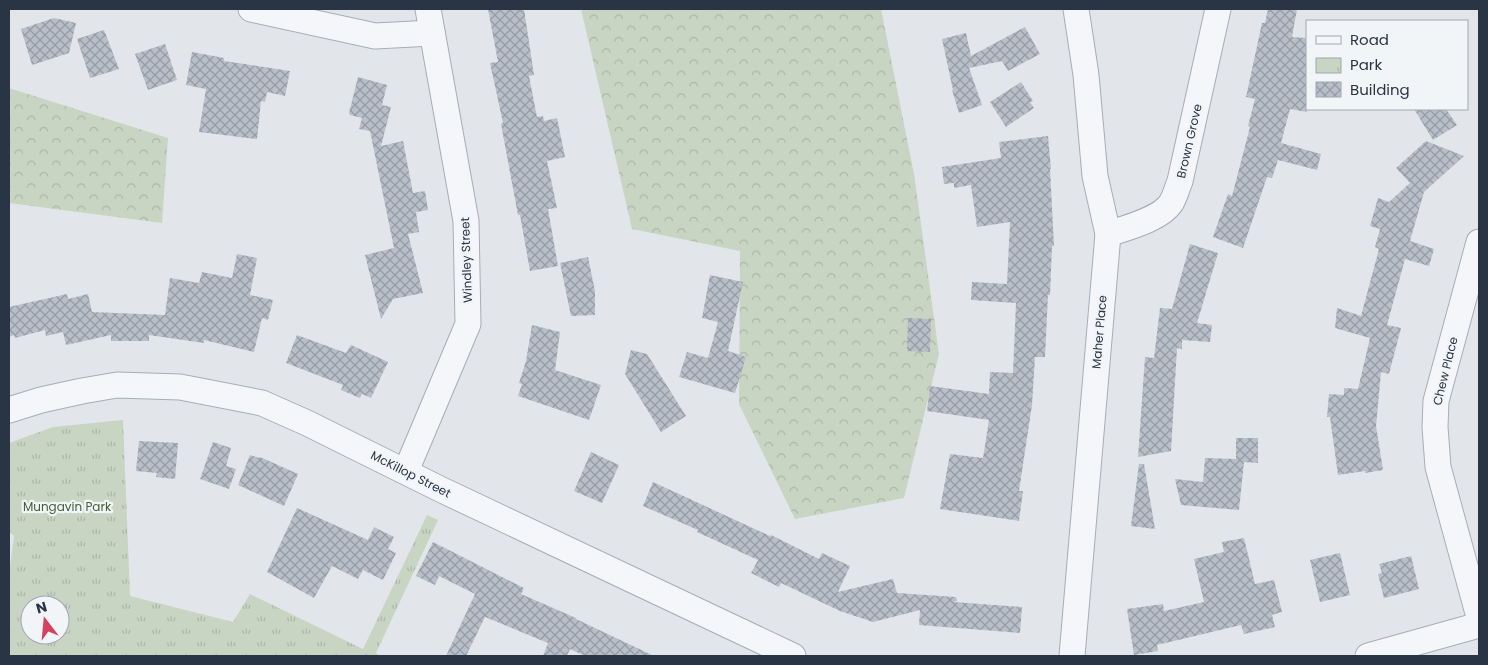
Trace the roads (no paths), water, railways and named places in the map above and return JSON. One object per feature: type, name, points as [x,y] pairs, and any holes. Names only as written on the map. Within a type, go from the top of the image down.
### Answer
[{"type":"street","points":[[252,9],[375,36],[432,33]]},
{"type":"street","name":"Windley Street","points":[[406,471],[468,324],[466,221],[428,9]]},
{"type":"street","name":"Maher Place","points":[[1072,656],[1108,234],[1095,176],[1086,75],[1076,9]]},
{"type":"street","name":"Brown Grove","points":[[1108,234],[1157,215],[1171,204],[1180,181],[1218,9]]},
{"type":"street","name":"Chew Place","points":[[1479,242],[1436,401],[1435,427],[1438,467],[1479,617]]},
{"type":"street","name":"McKillop Street","points":[[9,410],[41,400],[118,385],[180,387],[262,403],[794,656]]},
{"type":"street","points":[[1368,656],[1479,625]]},
{"type":"park label","name":"Mungavin Park","points":[[67,506]]}]
